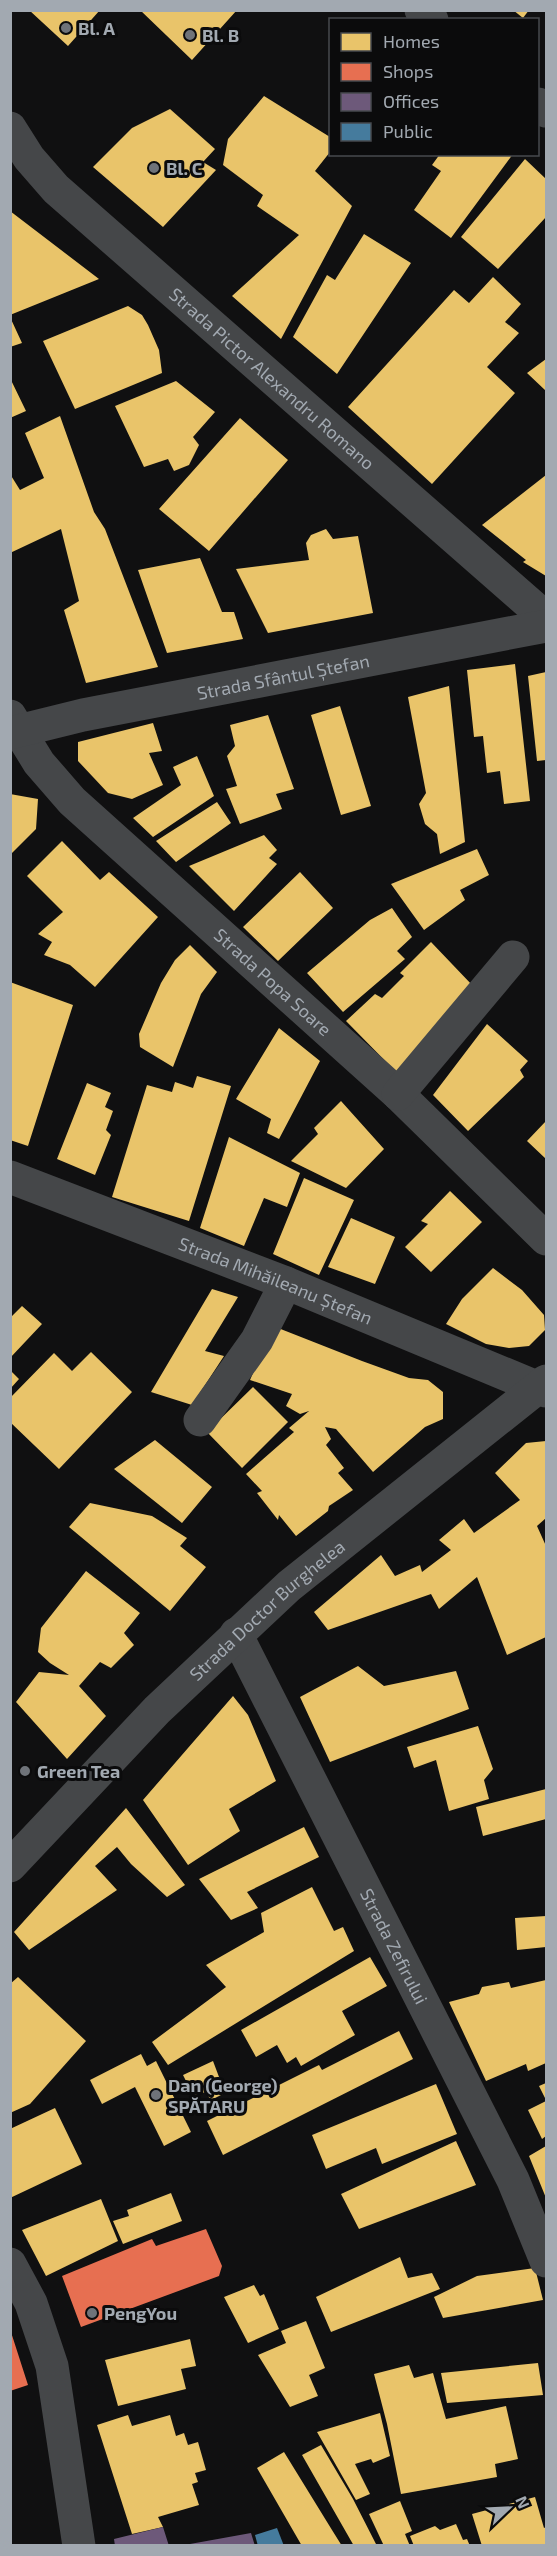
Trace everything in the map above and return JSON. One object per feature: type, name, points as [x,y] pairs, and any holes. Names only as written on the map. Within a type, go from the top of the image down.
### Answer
[{"type":"street","name":"Strada Pictor Alexandru Romano","points":[[10,128],[29,158],[56,189],[546,618]]},
{"type":"street","name":"Strada Sfântul Ștefan","points":[[13,727],[546,626]]},
{"type":"street","name":"Strada Popa Soare","points":[[13,727],[39,763],[72,801],[398,1094],[546,1239]]},
{"type":"street","points":[[398,1094],[513,957]]},
{"type":"street","name":"Strada Mihăileanu Ștefan","points":[[10,1177],[286,1283],[544,1386]]},
{"type":"street","points":[[200,1420],[257,1340],[286,1283]]},
{"type":"street","name":"Strada Doctor Burghelea","points":[[10,1866],[157,1710],[236,1634],[329,1553],[544,1386]]},
{"type":"street","name":"Strada Zefirului","points":[[236,1634],[513,2180],[546,2261]]},
{"type":"street","points":[[10,2264],[31,2302],[52,2366],[79,2546]]},
{"type":"building: Homes","name":"Bl. A","points":[[29,10],[100,10],[68,46]]},
{"type":"building: Homes","name":"Bl. B","points":[[140,10],[237,10],[192,60]]},
{"type":"building: Homes","points":[[513,10],[529,10],[523,18]]},
{"type":"building: Homes","points":[[264,96],[329,136],[329,153],[315,171],[352,206],[281,339],[232,296],[299,235],[257,206],[263,195],[223,165],[228,139]]},
{"type":"building: Homes","name":"Bl. C","points":[[170,109],[215,149],[203,162],[216,170],[163,227],[93,167],[132,128]]},
{"type":"building: Homes","points":[[439,156],[512,156],[451,238],[414,210],[441,171],[432,165]]},
{"type":"building: Homes","points":[[525,159],[546,179],[546,217],[498,269],[461,237]]},
{"type":"building: Homes","points":[[10,211],[99,279],[10,315]]},
{"type":"building: Homes","points":[[364,234],[411,263],[337,374],[293,337],[327,275],[335,280]]},
{"type":"building: Homes","points":[[493,277],[521,304],[505,322],[519,333],[487,367],[515,393],[432,484],[348,407],[454,290],[469,303]]},
{"type":"building: Homes","points":[[128,306],[142,315],[148,325],[159,350],[162,373],[75,409],[43,341]]},
{"type":"building: Homes","points":[[10,317],[22,343],[10,347]]},
{"type":"building: Homes","points":[[546,359],[546,391],[527,373]]},
{"type":"building: Homes","points":[[10,378],[26,411],[10,418]]},
{"type":"building: Homes","points":[[176,381],[215,412],[193,437],[199,445],[189,465],[174,471],[168,459],[144,467],[115,406]]},
{"type":"building: Homes","points":[[60,416],[94,512],[105,529],[158,667],[86,683],[64,610],[79,601],[61,529],[10,553],[10,474],[20,490],[44,478],[25,433]]},
{"type":"building: Homes","points":[[240,418],[288,460],[209,551],[159,509]]},
{"type":"building: Homes","points":[[546,475],[546,576],[523,562],[526,560],[482,525]]},
{"type":"building: Homes","points":[[326,529],[333,539],[358,536],[373,613],[268,633],[236,569],[309,560],[306,543],[311,535]]},
{"type":"building: Homes","points":[[200,558],[222,612],[234,612],[243,639],[167,653],[138,570]]},
{"type":"building: Homes","points":[[515,664],[530,801],[504,804],[500,771],[487,773],[483,736],[474,737],[467,670]]},
{"type":"building: Homes","points":[[546,672],[546,760],[537,761],[528,676]]},
{"type":"building: Homes","points":[[449,686],[465,842],[440,854],[437,834],[425,824],[419,804],[426,793],[408,697]]},
{"type":"building: Homes","points":[[340,706],[371,806],[341,815],[311,715]]},
{"type":"building: Homes","points":[[268,715],[294,789],[276,794],[282,809],[240,824],[226,789],[237,786],[227,756],[235,746],[230,725]]},
{"type":"building: Homes","points":[[153,723],[162,751],[149,753],[163,785],[132,799],[108,793],[78,761],[78,742]]},
{"type":"building: Homes","points":[[197,756],[214,796],[153,837],[133,818],[181,785],[173,767]]},
{"type":"building: Homes","points":[[10,794],[38,799],[36,829],[10,855]]},
{"type":"building: Homes","points":[[217,802],[231,823],[176,862],[156,841]]},
{"type":"building: Homes","points":[[264,835],[277,850],[269,858],[277,864],[234,911],[189,866]]},
{"type":"building: Homes","points":[[62,841],[100,880],[109,872],[158,917],[95,987],[70,965],[44,955],[52,942],[38,934],[63,912],[27,876]]},
{"type":"building: Homes","points":[[477,849],[489,875],[460,890],[465,900],[424,930],[391,884]]},
{"type":"building: Homes","points":[[300,872],[333,908],[278,961],[243,927]]},
{"type":"building: Homes","points":[[392,908],[412,937],[397,951],[405,959],[343,1012],[307,973],[370,920]]},
{"type":"building: Homes","points":[[431,942],[473,986],[402,1078],[346,1021],[375,994],[382,998],[404,976],[400,973]]},
{"type":"building: Homes","points":[[190,945],[217,972],[201,994],[173,1067],[140,1047],[139,1034],[161,983],[175,960]]},
{"type":"building: Homes","points":[[10,982],[73,1005],[28,1146],[10,1140]]},
{"type":"building: Homes","points":[[487,1024],[528,1061],[520,1070],[524,1077],[468,1131],[433,1095]]},
{"type":"building: Homes","points":[[279,1028],[320,1061],[279,1139],[267,1133],[271,1119],[236,1099]]},
{"type":"building: Homes","points":[[197,1076],[231,1086],[189,1221],[112,1197],[147,1085],[172,1092],[175,1082],[193,1088]]},
{"type":"building: Homes","points":[[87,1083],[111,1093],[105,1107],[113,1111],[106,1130],[111,1135],[95,1175],[57,1159]]},
{"type":"building: Homes","points":[[341,1101],[384,1149],[346,1188],[291,1161],[318,1134],[314,1128]]},
{"type":"building: Homes","points":[[546,1121],[546,1159],[527,1141]]},
{"type":"building: Homes","points":[[229,1137],[300,1173],[287,1207],[264,1198],[244,1246],[200,1228]]},
{"type":"building: Homes","points":[[304,1178],[354,1200],[319,1275],[273,1254]]},
{"type":"building: Homes","points":[[450,1191],[482,1222],[431,1272],[405,1247],[428,1224],[421,1221]]},
{"type":"building: Homes","points":[[351,1218],[395,1237],[375,1284],[328,1267]]},
{"type":"building: Homes","points":[[493,1268],[522,1290],[544,1315],[545,1330],[529,1346],[509,1348],[486,1344],[446,1324],[462,1299]]},
{"type":"building: Homes","points":[[212,1289],[238,1297],[205,1351],[224,1356],[192,1405],[151,1392]]},
{"type":"building: Homes","points":[[22,1306],[42,1324],[10,1358],[10,1318]]},
{"type":"building: Homes","points":[[273,1326],[409,1378],[428,1380],[443,1392],[443,1419],[425,1427],[373,1472],[336,1429],[325,1427],[331,1439],[326,1445],[344,1468],[338,1473],[353,1490],[329,1506],[328,1511],[296,1536],[279,1515],[278,1520],[257,1493],[262,1491],[246,1474],[294,1432],[289,1428],[309,1411],[300,1414],[286,1406],[292,1394],[250,1380]]},
{"type":"building: Homes","points":[[91,1352],[132,1392],[59,1469],[10,1422],[10,1398],[54,1353],[72,1371]]},
{"type":"building: Homes","points":[[10,1370],[19,1379],[10,1389]]},
{"type":"building: Homes","points":[[253,1387],[288,1422],[242,1468],[207,1432]]},
{"type":"building: Homes","points":[[155,1440],[212,1487],[182,1523],[114,1469]]},
{"type":"building: Homes","points":[[546,1441],[546,1518],[537,1526],[546,1546],[546,1637],[507,1655],[477,1577],[439,1609],[431,1594],[328,1630],[314,1612],[381,1555],[395,1576],[420,1565],[422,1572],[451,1550],[439,1540],[464,1519],[474,1533],[520,1500],[495,1473],[526,1443]]},
{"type":"building: Homes","points":[[90,1503],[152,1516],[187,1538],[180,1546],[206,1567],[170,1611],[69,1527]]},
{"type":"building: Homes","points":[[86,1571],[140,1613],[124,1633],[134,1645],[111,1668],[100,1662],[79,1686],[106,1716],[67,1759],[16,1702],[39,1672],[69,1675],[38,1652],[41,1628]]},
{"type":"building: Homes","points":[[358,1666],[384,1686],[456,1671],[469,1709],[330,1762],[300,1697]]},
{"type":"building: Homes","points":[[233,1696],[248,1715],[276,1781],[229,1809],[240,1831],[188,1865],[143,1800]]},
{"type":"building: Homes","points":[[478,1726],[493,1769],[484,1780],[489,1799],[449,1811],[436,1760],[414,1768],[407,1747]]},
{"type":"building: Homes","points":[[546,1789],[546,1819],[483,1836],[476,1807]]},
{"type":"building: Homes","points":[[126,1808],[185,1885],[167,1897],[131,1864],[117,1847],[95,1866],[117,1890],[29,1950],[14,1932]]},
{"type":"building: Homes","points":[[304,1827],[319,1857],[247,1892],[258,1908],[231,1920],[199,1879]]},
{"type":"building: Homes","points":[[312,1887],[334,1931],[343,1927],[354,1951],[168,2065],[152,2042],[226,1987],[206,1965],[264,1932],[261,1913]]},
{"type":"building: Homes","points":[[546,1916],[546,1947],[517,1950],[515,1918]]},
{"type":"building: Homes","points":[[370,1957],[387,1986],[342,2011],[355,2035],[301,2066],[296,2057],[287,2063],[277,2045],[256,2057],[241,2030]]},
{"type":"building: Homes","points":[[18,1977],[86,2041],[30,2104],[10,2113],[10,1984]]},
{"type":"building: Homes","points":[[546,1980],[546,2063],[528,2071],[526,2064],[486,2081],[449,2002],[479,1994],[482,1987],[509,1982],[511,1988]]},
{"type":"building: Homes","points":[[399,2031],[413,2059],[223,2155],[207,2121],[319,2065],[322,2070]]},
{"type":"building: Homes","name":"Dan (George) SPĂTARU","points":[[141,2054],[147,2066],[156,2061],[191,2132],[164,2146],[135,2087],[102,2104],[90,2080]]},
{"type":"building: Homes","points":[[213,2061],[225,2093],[211,2100],[205,2092],[194,2097],[183,2075]]},
{"type":"building: Homes","points":[[546,2083],[546,2100],[539,2086]]},
{"type":"building: Homes","points":[[436,2084],[457,2134],[382,2164],[376,2148],[326,2169],[312,2135]]},
{"type":"building: Homes","points":[[546,2101],[546,2136],[542,2139],[528,2110]]},
{"type":"building: Homes","points":[[55,2108],[82,2164],[10,2198],[10,2129]]},
{"type":"building: Homes","points":[[456,2141],[476,2185],[359,2229],[341,2194]]},
{"type":"building: Homes","points":[[546,2146],[546,2198],[529,2156]]},
{"type":"building: Homes","points":[[171,2193],[182,2221],[123,2244],[113,2221],[129,2216],[127,2210]]},
{"type":"building: Homes","points":[[101,2199],[118,2241],[46,2276],[22,2230]]},
{"type":"building: Homes","points":[[400,2257],[408,2278],[432,2273],[440,2289],[331,2332],[316,2297]]},
{"type":"building: Homes","points":[[535,2268],[543,2300],[443,2318],[434,2297],[477,2276]]},
{"type":"building: Homes","points":[[254,2285],[260,2296],[264,2294],[279,2329],[248,2343],[224,2297]]},
{"type":"building: Homes","points":[[306,2321],[325,2368],[309,2375],[318,2396],[290,2407],[258,2355],[286,2343],[281,2331]]},
{"type":"building: Homes","points":[[190,2339],[196,2366],[181,2369],[186,2389],[118,2406],[105,2360]]},
{"type":"building: Homes","points":[[538,2363],[543,2395],[447,2403],[441,2373]]},
{"type":"building: Homes","points":[[409,2365],[414,2378],[433,2373],[446,2419],[506,2406],[518,2459],[495,2464],[497,2477],[401,2494],[374,2374]]},
{"type":"building: Homes","points":[[380,2413],[390,2456],[373,2463],[371,2459],[355,2464],[370,2494],[356,2500],[317,2432]]},
{"type":"building: Homes","points":[[128,2415],[132,2426],[170,2415],[176,2436],[184,2433],[188,2445],[198,2442],[206,2470],[195,2473],[198,2482],[192,2484],[199,2505],[158,2517],[163,2527],[132,2534],[97,2425]]},
{"type":"building: Homes","points":[[321,2445],[353,2499],[377,2546],[354,2546],[302,2455]]},
{"type":"building: Homes","points":[[284,2452],[342,2546],[302,2546],[257,2468]]},
{"type":"building: Homes","points":[[535,2497],[544,2528],[546,2527],[546,2546],[482,2546],[472,2514]]},
{"type":"building: Homes","points":[[400,2501],[412,2531],[405,2534],[410,2546],[384,2546],[369,2514]]},
{"type":"building: Homes","points":[[456,2524],[463,2540],[467,2539],[470,2546],[414,2546],[410,2536],[435,2526],[440,2530]]},
{"type":"building: Shops","points":[[206,2229],[222,2266],[219,2276],[81,2327],[62,2276],[152,2239],[156,2246]]},
{"type":"building: Shops","points":[[10,2329],[28,2385],[10,2391]]},
{"type":"building: Offices","points":[[163,2527],[169,2546],[115,2546],[114,2539]]},
{"type":"building: Offices","points":[[251,2533],[255,2546],[190,2546],[190,2544]]},
{"type":"building: Public","points":[[277,2528],[284,2546],[258,2546],[255,2535]]},
{"type":"place","name":"Bl. A","points":[[66,28]]},
{"type":"place","name":"Bl. B","points":[[190,35]]},
{"type":"place","name":"Bl. C","points":[[154,168]]},
{"type":"place","name":"Green Tea","points":[[25,1771]]},
{"type":"place","name":"Dan (George) SPĂTARU","points":[[156,2095]]},
{"type":"place","name":"PengYou","points":[[92,2313]]}]
